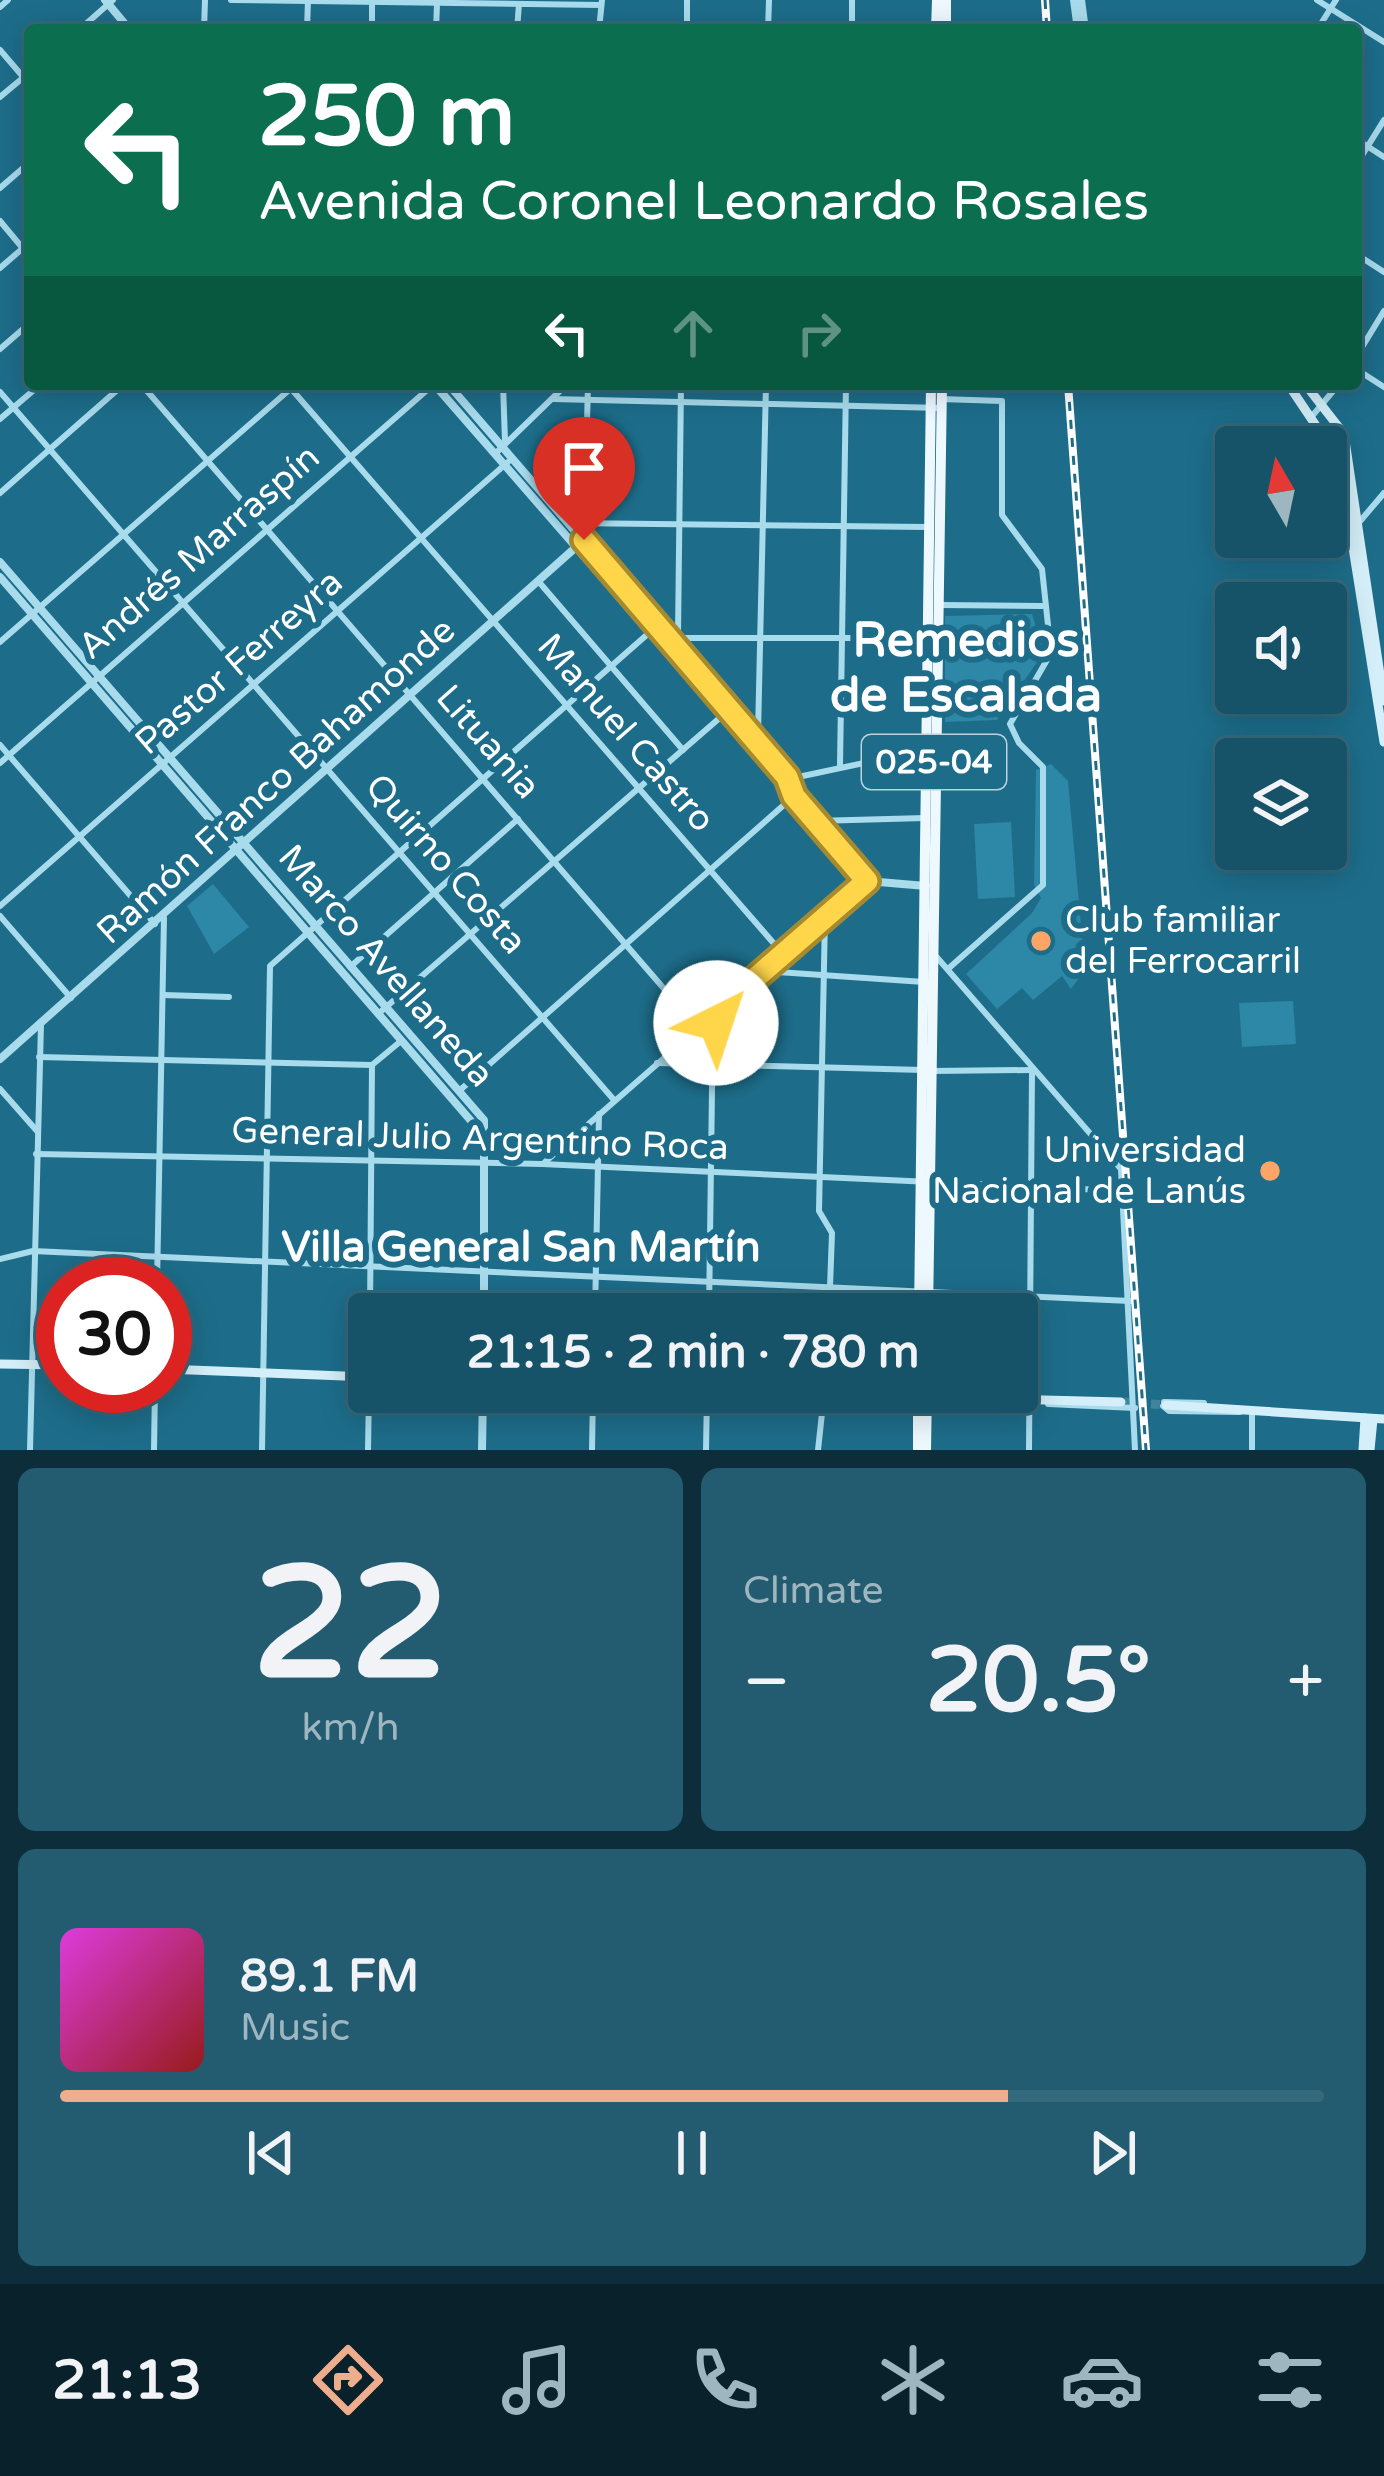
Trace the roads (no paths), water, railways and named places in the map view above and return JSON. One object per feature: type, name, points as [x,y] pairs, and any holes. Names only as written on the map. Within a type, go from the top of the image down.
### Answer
[{"type":"main road","name":"025-04","points":[[932,390],[936,404]]},
{"type":"main road","name":"025-04","points":[[927,1071],[924,982],[936,404],[940,390]]},
{"type":"main road","points":[[1293,390],[1337,454],[1356,526]]},
{"type":"main road","points":[[1310,390],[1344,434],[1384,701]]},
{"type":"main road","name":"025-04","points":[[924,1291],[933,953],[925,750],[937,605],[933,527]]},
{"type":"main road","points":[[1379,676],[1384,742]]},
{"type":"main road","points":[[0,1364],[36,1364]]},
{"type":"main road","points":[[192,1370],[348,1376]]},
{"type":"main road","points":[[1038,1401],[1121,1402]]},
{"type":"main road","points":[[1166,1405],[1374,1419],[1367,1450]]},
{"type":"main road","points":[[922,1450],[923,1413]]},
{"type":"street","points":[[0,7],[8,0]]},
{"type":"street","points":[[231,0],[602,2]]},
{"type":"street","points":[[1317,0],[1333,4],[1360,24]]},
{"type":"street","points":[[85,24],[109,2]]},
{"type":"street","points":[[0,50],[24,72]]},
{"type":"street","points":[[0,98],[24,78]]},
{"type":"street","points":[[1362,155],[1384,120]]},
{"type":"street","points":[[1362,144],[1384,157]]},
{"type":"street","points":[[0,188],[24,167]]},
{"type":"street","points":[[0,221],[24,243]]},
{"type":"street","points":[[0,268],[24,247]]},
{"type":"street","points":[[1362,346],[1384,310]]},
{"type":"street","points":[[0,349],[24,327]]},
{"type":"street","points":[[0,419],[34,390]]},
{"type":"street","points":[[0,493],[117,390]]},
{"type":"street","name":"Lituania","points":[[146,390],[698,1028]]},
{"type":"street","points":[[0,642],[288,390]]},
{"type":"street","name":"Manuel Castro","points":[[295,390],[783,954]]},
{"type":"street","name":"Andrés Marraspín","points":[[0,763],[427,390]]},
{"type":"street","points":[[439,390],[654,629],[669,639],[867,881],[929,886]]},
{"type":"street","points":[[454,390],[504,444],[564,526]]},
{"type":"street","points":[[503,390],[504,444]]},
{"type":"street","points":[[495,454],[561,390]]},
{"type":"street","points":[[580,544],[585,523],[588,390]]},
{"type":"street","points":[[669,639],[680,524],[681,390]]},
{"type":"street","points":[[753,743],[766,390]]},
{"type":"street","points":[[840,765],[846,390]]},
{"type":"street","points":[[1313,415],[1335,390]]},
{"type":"street","name":"Quirno Costa","points":[[0,392],[614,1100]]},
{"type":"street","points":[[552,399],[846,406],[1002,401],[1002,515],[1042,569],[1050,656],[1010,724],[1044,773],[1042,886],[949,968]]},
{"type":"street","name":"Pastor Ferreyra","points":[[0,906],[513,458]]},
{"type":"street","points":[[1356,526],[1382,498]]},
{"type":"street","points":[[564,526],[933,527]]},
{"type":"street","name":"Ramón Franco Bahamonde","points":[[0,1059],[580,544]]},
{"type":"street","name":"Marco Avellaneda","points":[[0,562],[35,610],[455,1094]]},
{"type":"street","name":"Marco Avellaneda","points":[[0,577],[35,610]]},
{"type":"street","points":[[539,582],[683,750]]},
{"type":"street","points":[[937,605],[1043,606]]},
{"type":"street","points":[[262,1450],[268,973],[273,961],[654,629]]},
{"type":"street","points":[[669,639],[932,638]]},
{"type":"street","points":[[383,1011],[727,712]]},
{"type":"street","points":[[0,745],[160,921],[158,1257]]},
{"type":"street","points":[[455,1094],[709,872],[788,786],[840,765],[925,750]]},
{"type":"street","points":[[815,820],[925,818]]},
{"type":"street","points":[[350,967],[518,819]]},
{"type":"street","points":[[542,1164],[867,881]]},
{"type":"street","points":[[0,916],[71,998]]},
{"type":"street","points":[[825,917],[819,1211],[832,1233],[830,1293]]},
{"type":"street","name":"Marco Avellaneda","points":[[310,929],[350,967],[401,1041],[484,1120],[484,1293]]},
{"type":"street","points":[[933,953],[1119,1165],[1135,1450]]},
{"type":"street","points":[[763,971],[924,982]]},
{"type":"street","points":[[163,995],[229,997]]},
{"type":"street","points":[[709,1293],[713,1015]]},
{"type":"street","points":[[30,1450],[40,1024]]},
{"type":"street","points":[[39,1057],[372,1066],[401,1041]]},
{"type":"street","points":[[657,1063],[1032,1070]]},
{"type":"street","points":[[370,1293],[372,1066]]},
{"type":"street","points":[[1027,1293],[1032,1070]]},
{"type":"street","points":[[0,1088],[37,1131]]},
{"type":"street","points":[[596,1293],[599,1114]]},
{"type":"street","name":"General Julio Argentino Roca","points":[[36,1154],[486,1162],[1123,1191]]},
{"type":"street","points":[[0,1258],[33,1251],[140,1257]]},
{"type":"street","points":[[192,1259],[965,1293]]},
{"type":"street","points":[[1038,1297],[1130,1301]]},
{"type":"street","points":[[1169,1400],[1247,1411],[1169,1411],[1163,1406],[1169,1400]]},
{"type":"street","points":[[1038,1401],[1134,1403]]},
{"type":"street","points":[[1247,1411],[1252,1450]]},
{"type":"street","points":[[154,1450],[155,1413]]},
{"type":"street","points":[[368,1450],[369,1413]]},
{"type":"street","points":[[482,1450],[483,1413]]},
{"type":"street","points":[[592,1450],[593,1413]]},
{"type":"street","points":[[706,1450],[707,1413]]},
{"type":"street","points":[[818,1450],[823,1413]]},
{"type":"street","points":[[1029,1450],[1032,1413]]},
{"type":"tunnel","points":[[1124,1402],[1166,1405]]},
{"type":"railway","points":[[1045,0],[1047,24]]},
{"type":"railway","points":[[1068,390],[1146,1450]]},
{"type":"place","name":"Club familiar del Ferrocarril","points":[[1041,941]]},
{"type":"place","name":"Universidad Nacional de Lanús","points":[[1270,1171]]},
{"type":"district","name":"Remedios de Escalada","points":[[966,668]]},
{"type":"district","name":"Villa General San Martín","points":[[521,1247]]}]
